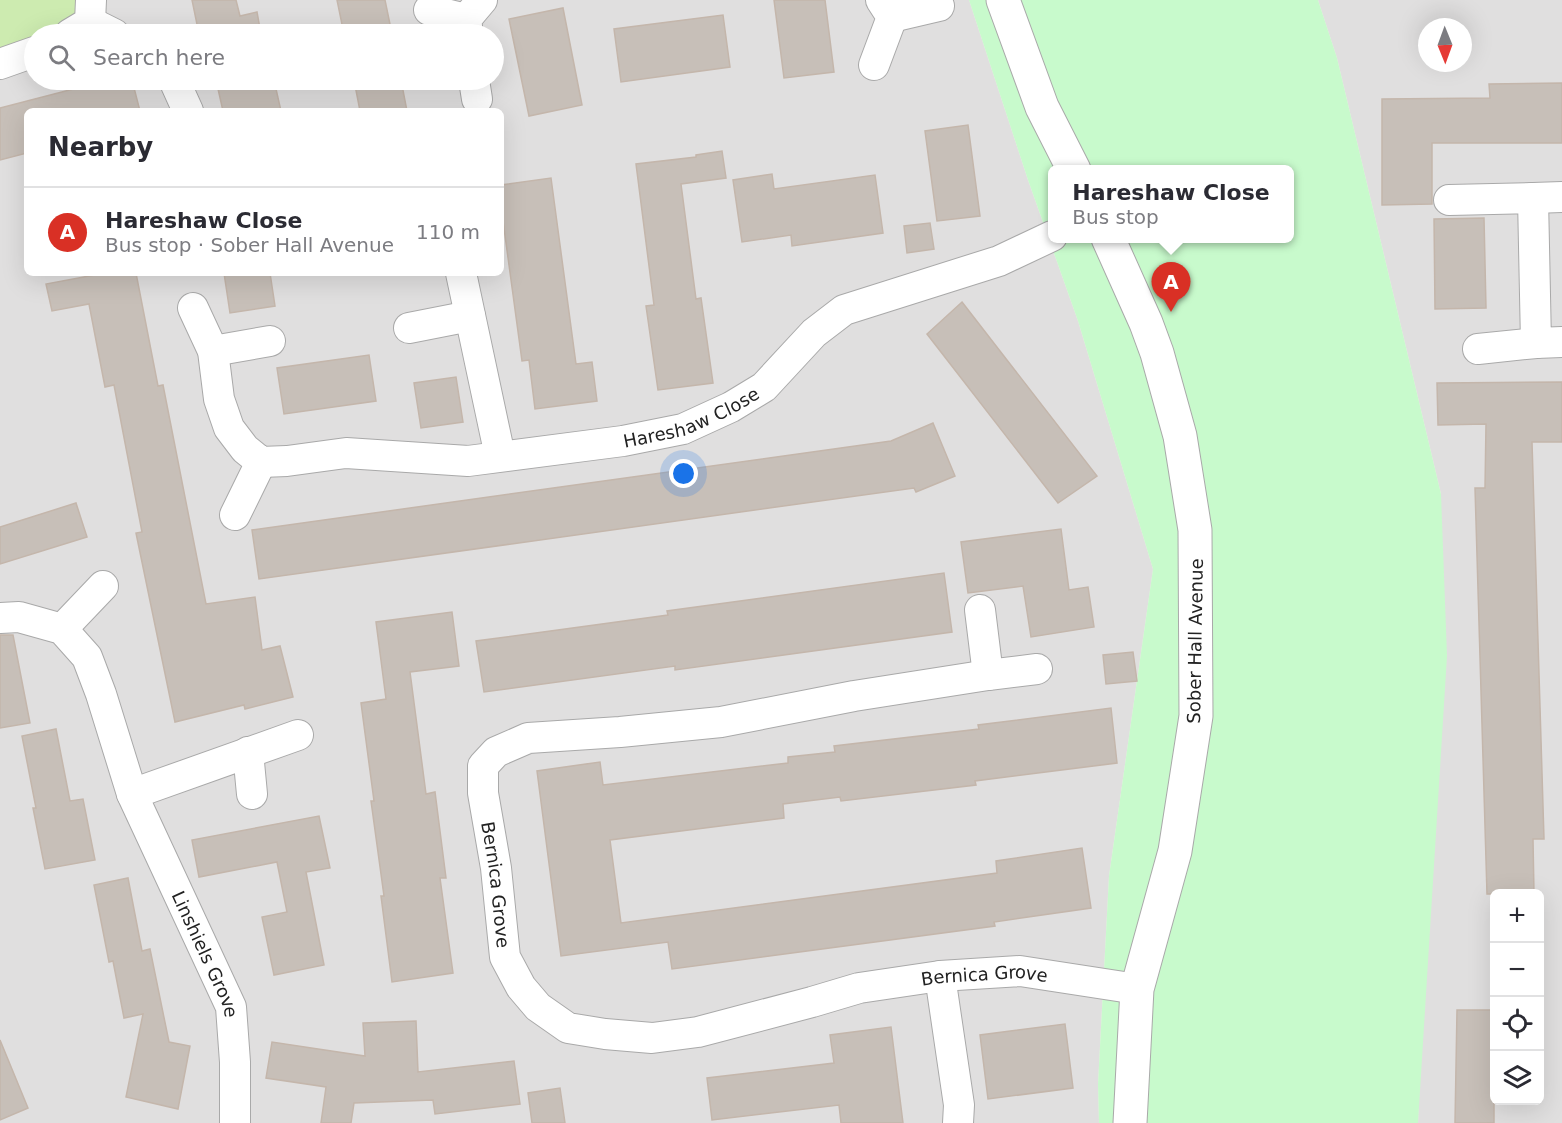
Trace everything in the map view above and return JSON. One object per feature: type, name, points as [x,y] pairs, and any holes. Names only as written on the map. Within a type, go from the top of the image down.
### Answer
[{"type":"street","points":[[1003,0],[1042,107],[1071,165]]},
{"type":"street","points":[[874,65],[886,8],[939,6]]},
{"type":"street","points":[[429,10],[472,18]]},
{"type":"street","points":[[0,64],[24,56]]},
{"type":"street","points":[[179,90],[188,108]]},
{"type":"street","points":[[1449,200],[1547,198],[1549,342],[1478,349]]},
{"type":"street","name":"Hareshaw Close","points":[[261,462],[346,453],[468,461],[623,441],[683,429],[731,407],[764,387],[814,333],[844,310],[999,261],[1048,238]]},
{"type":"street","name":"Sober Hall Avenue","points":[[1110,243],[1157,353],[1180,436],[1195,530],[1196,716],[1175,851],[1137,989],[1130,1123]]},
{"type":"street","points":[[462,276],[500,456]]},
{"type":"street","points":[[193,308],[213,351],[219,399],[229,428],[245,449],[261,462],[235,515]]},
{"type":"street","points":[[409,328],[470,316]]},
{"type":"street","points":[[213,351],[270,341]]},
{"type":"street","points":[[0,618],[19,617],[62,629],[103,586]]},
{"type":"street","points":[[980,610],[988,675]]},
{"type":"street","name":"Linshiels Grove","points":[[62,629],[87,657],[132,794],[231,1006],[235,1062],[235,1123]]},
{"type":"street","name":"Bernica Grove","points":[[1037,669],[854,696],[721,722],[528,738],[496,752],[483,766],[483,793],[496,868],[505,957],[521,987],[538,1007],[568,1028],[652,1038],[698,1032],[859,988],[940,976],[1020,971],[1137,989]]},
{"type":"street","points":[[132,794],[298,735]]},
{"type":"street","points":[[248,753],[252,794]]},
{"type":"street","points":[[940,976],[959,1105],[958,1123]]},
{"type":"shaded area","points":[[0,0],[969,0],[1048,236],[1048,243],[1050,243],[1078,321],[1153,569],[1109,876],[1098,1084],[1099,1123],[0,1123]]},
{"type":"shaded area","points":[[1318,0],[1562,0],[1562,1123],[1418,1123],[1441,494],[1337,58]]},
{"type":"green space","points":[[0,0],[91,0],[76,24],[24,24],[24,56],[0,64]]},
{"type":"green space","points":[[969,0],[1318,0],[1337,58],[1441,494],[1447,656],[1418,1123],[1099,1123],[1098,1084],[1109,876],[1153,569],[1078,321],[1050,243],[1294,243],[1294,165],[1048,165],[1048,236]]},
{"type":"building","points":[[192,0],[236,0],[240,16],[257,12],[259,24],[197,24]]},
{"type":"building","points":[[337,0],[385,0],[390,24],[342,24]]},
{"type":"building","points":[[774,0],[825,0],[834,72],[784,78]]},
{"type":"building","points":[[563,8],[582,105],[529,116],[509,19]]},
{"type":"building","points":[[723,15],[730,67],[621,82],[614,29]]},
{"type":"building","points":[[1562,83],[1562,143],[1432,143],[1432,204],[1382,205],[1382,99],[1490,98],[1489,84]]},
{"type":"building","points":[[69,90],[135,90],[139,108],[24,108],[24,154],[0,160],[0,108]]},
{"type":"building","points":[[218,90],[276,90],[280,108],[222,108]]},
{"type":"building","points":[[356,90],[403,90],[406,108],[359,108]]},
{"type":"building","points":[[968,125],[980,216],[937,221],[925,131]]},
{"type":"building","points":[[722,151],[726,178],[681,184],[696,299],[701,298],[713,383],[658,390],[646,306],[654,305],[636,164],[696,157],[696,155]]},
{"type":"building","points":[[772,174],[774,189],[875,175],[883,233],[792,246],[791,235],[742,242],[733,180]]},
{"type":"building","points":[[551,178],[576,364],[592,362],[597,401],[535,409],[529,360],[522,361],[504,228],[504,185]]},
{"type":"building","points":[[1484,218],[1486,308],[1435,309],[1434,219]]},
{"type":"building","points":[[930,223],[934,249],[907,253],[904,226]]},
{"type":"building","points":[[89,276],[137,276],[158,386],[163,385],[206,604],[255,597],[262,650],[280,646],[293,697],[245,709],[244,705],[175,722],[136,533],[142,532],[114,385],[105,387],[89,304],[52,311],[46,284]]},
{"type":"building","points":[[224,276],[270,276],[275,306],[230,313]]},
{"type":"building","points":[[962,302],[1097,476],[1058,503],[927,334]]},
{"type":"building","points":[[369,355],[376,401],[284,414],[277,368]]},
{"type":"building","points":[[456,377],[463,422],[421,428],[414,383]]},
{"type":"building","points":[[1562,382],[1562,442],[1532,442],[1544,839],[1533,839],[1534,889],[1490,889],[1490,894],[1487,894],[1475,488],[1485,488],[1486,424],[1438,425],[1437,383]]},
{"type":"building","points":[[933,423],[955,476],[916,492],[914,488],[259,579],[252,530],[891,441]]},
{"type":"building","points":[[76,503],[87,537],[0,564],[0,527]]},
{"type":"building","points":[[1061,529],[1069,590],[1088,587],[1094,627],[1031,637],[1023,586],[968,593],[961,542]]},
{"type":"building","points":[[944,573],[952,632],[675,670],[675,666],[484,692],[476,641],[668,615],[667,611]]},
{"type":"building","points":[[452,612],[459,666],[410,672],[426,794],[435,792],[446,878],[440,878],[453,973],[392,982],[381,896],[384,896],[371,801],[374,801],[361,703],[386,699],[376,622]]},
{"type":"building","points":[[0,635],[13,635],[30,723],[0,728]]},
{"type":"building","points":[[1133,652],[1137,681],[1106,684],[1103,655]]},
{"type":"building","points":[[1111,708],[1117,763],[975,781],[976,785],[841,801],[840,797],[783,804],[784,818],[610,840],[621,923],[997,873],[996,861],[1082,848],[1091,908],[994,922],[995,926],[672,969],[668,942],[561,956],[537,771],[600,762],[603,785],[788,763],[788,757],[835,752],[834,746],[979,729],[978,725]]},
{"type":"building","points":[[56,729],[70,801],[83,799],[95,860],[45,869],[22,736]]},
{"type":"building","points":[[319,816],[330,868],[306,872],[324,965],[274,975],[262,917],[287,912],[277,862],[199,877],[192,840]]},
{"type":"building","points":[[128,878],[142,951],[150,949],[169,1042],[190,1046],[178,1109],[126,1097],[143,1014],[124,1018],[113,961],[109,962],[94,885]]},
{"type":"building","points":[[1457,1010],[1490,1010],[1490,1105],[1494,1105],[1494,1123],[1455,1123]]},
{"type":"building","points":[[416,1021],[418,1072],[514,1061],[520,1104],[435,1114],[433,1100],[354,1103],[351,1123],[321,1123],[326,1087],[266,1078],[272,1042],[365,1056],[363,1023]]},
{"type":"building","points":[[1065,1024],[1073,1088],[988,1099],[980,1035]]},
{"type":"building","points":[[891,1027],[903,1123],[841,1123],[839,1105],[712,1120],[707,1078],[834,1063],[830,1035]]},
{"type":"building","points":[[0,1040],[28,1108],[0,1120]]},
{"type":"building","points":[[560,1088],[565,1123],[532,1123],[528,1093]]},
{"type":"place","name":"Hareshaw Close","points":[[1171,312]]}]
